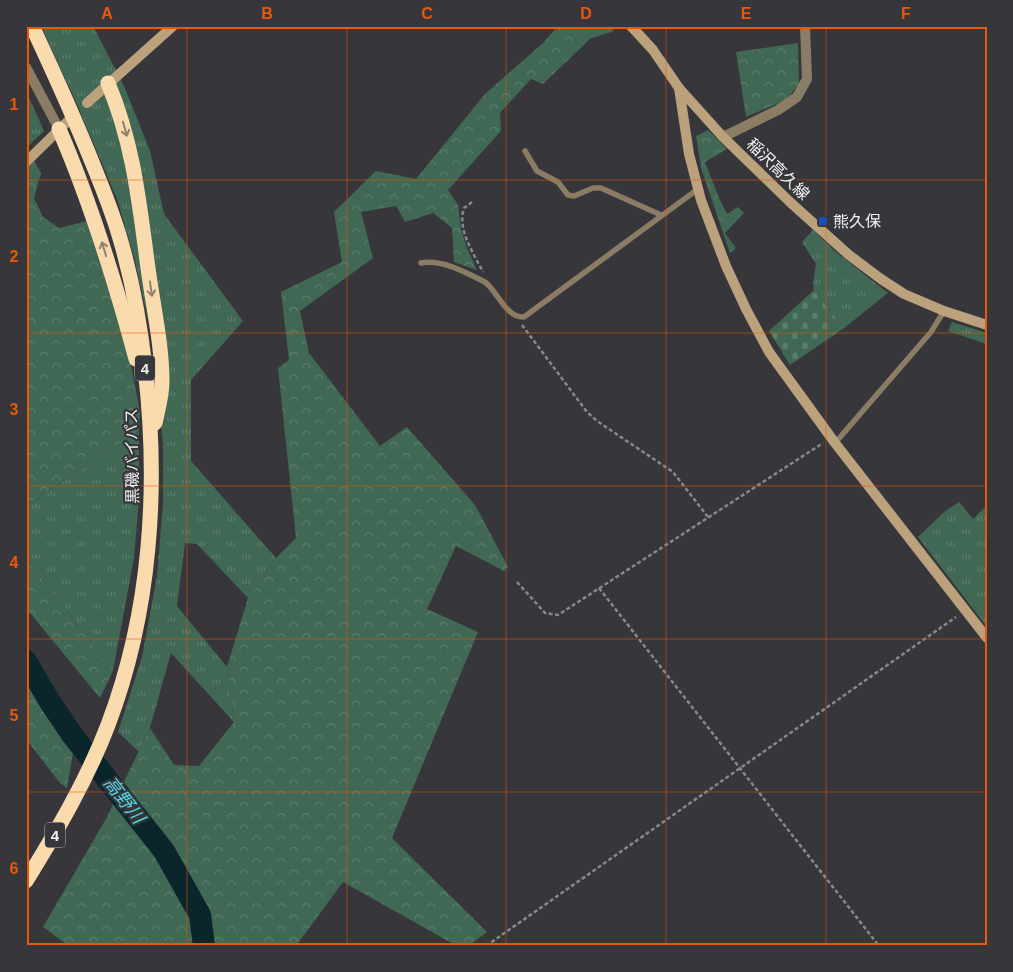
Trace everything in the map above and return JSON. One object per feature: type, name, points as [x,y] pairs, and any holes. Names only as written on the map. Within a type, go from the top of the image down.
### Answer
[{"type":"highway","name":"黒磯バイパス","points":[[26,881],[54,837],[80,788],[108,725],[128,659],[144,580],[152,505],[150,414],[140,326],[119,235],[77,124],[32,26]]},
{"type":"highway","name":"4","points":[[108,84],[120,112],[135,172],[160,351],[162,383],[160,404],[151,437]]},
{"type":"highway","name":"4","points":[[64,125],[75,166],[97,228],[124,315],[150,414]]},
{"type":"main road","points":[[88,103],[173,26]]},
{"type":"main road","name":"稲沢高久線","points":[[631,26],[652,50],[680,88],[723,137],[791,203],[855,260],[904,294],[944,311],[987,325]]},
{"type":"main road","points":[[680,88],[689,154],[698,189],[726,266],[746,309],[770,352],[833,441],[987,638]]},
{"type":"main road","points":[[26,162],[64,125]]},
{"type":"street","points":[[723,137],[778,110],[798,97],[807,79],[805,26]]},
{"type":"street","points":[[26,67],[64,125]]},
{"type":"lane","points":[[525,151],[537,171],[558,182],[568,195],[574,196],[593,188],[601,188],[661,215]]},
{"type":"lane","points":[[421,263],[430,261],[441,263],[473,276],[490,286],[511,314],[518,317],[529,314],[698,189]]},
{"type":"lane","points":[[833,441],[930,332],[944,311]]},
{"type":"path","points":[[472,202],[464,208],[462,221],[469,245],[490,286]]},
{"type":"path","points":[[518,317],[588,412],[597,421],[673,472],[708,517]]},
{"type":"path","points":[[517,582],[545,613],[558,615],[708,517],[833,441]]},
{"type":"path","points":[[599,588],[880,946]]},
{"type":"path","points":[[486,946],[965,610]]},
{"type":"green space","points":[[41,26],[93,26],[124,86],[150,151],[164,214],[243,321],[191,380],[191,461],[276,558],[248,598],[197,544],[185,543],[177,606],[227,667],[234,722],[171,653],[150,728],[139,752],[118,732],[142,657],[157,576],[163,503],[163,444],[153,343],[134,257],[117,199]]},
{"type":"green space","points":[[558,26],[616,26],[612,32],[591,38],[543,84],[531,79],[500,113],[501,131],[448,190],[458,205],[461,229],[466,246],[477,270],[454,262],[452,228],[433,213],[405,222],[396,206],[361,212],[373,258],[300,311],[309,353],[380,446],[407,427],[475,505],[508,567],[504,571],[456,546],[427,609],[478,632],[392,838],[487,932],[468,946],[457,946],[343,882],[296,946],[69,946],[43,927],[107,817],[150,728],[174,765],[199,766],[234,722],[227,667],[248,598],[276,558],[296,538],[278,368],[289,360],[281,292],[342,262],[334,212],[376,171],[416,179],[485,94],[543,43]]},
{"type":"green space","points":[[798,43],[799,84],[786,100],[746,117],[736,52]]},
{"type":"green space","points":[[26,91],[44,131],[26,148]]},
{"type":"green space","points":[[708,130],[727,149],[705,162],[719,198],[727,214],[738,207],[744,213],[725,233],[736,248],[730,253],[701,168],[696,136]]},
{"type":"green space","points":[[34,161],[41,173],[34,198],[43,217],[59,228],[87,221],[128,350],[140,412],[139,431],[26,506],[26,169]]},
{"type":"green space","points":[[813,230],[836,252],[888,293],[844,328],[814,290],[813,283],[816,264],[802,242]]},
{"type":"green space","points":[[814,290],[844,328],[790,365],[769,331]]},
{"type":"green space","points":[[952,322],[987,333],[987,344],[948,331]]},
{"type":"green space","points":[[139,431],[139,499],[134,558],[113,671],[26,558],[26,506]]},
{"type":"green space","points":[[959,502],[973,519],[987,505],[987,627],[918,537],[944,512]]},
{"type":"green space","points":[[26,558],[113,671],[100,698],[26,608]]},
{"type":"green space","points":[[26,684],[74,747],[67,788],[60,783],[26,739]]},
{"type":"waterway","name":"高野川","points":[[26,661],[73,736],[164,851],[200,915],[204,946]]},
{"type":"place","name":"熊久保","points":[[823,221]]}]
